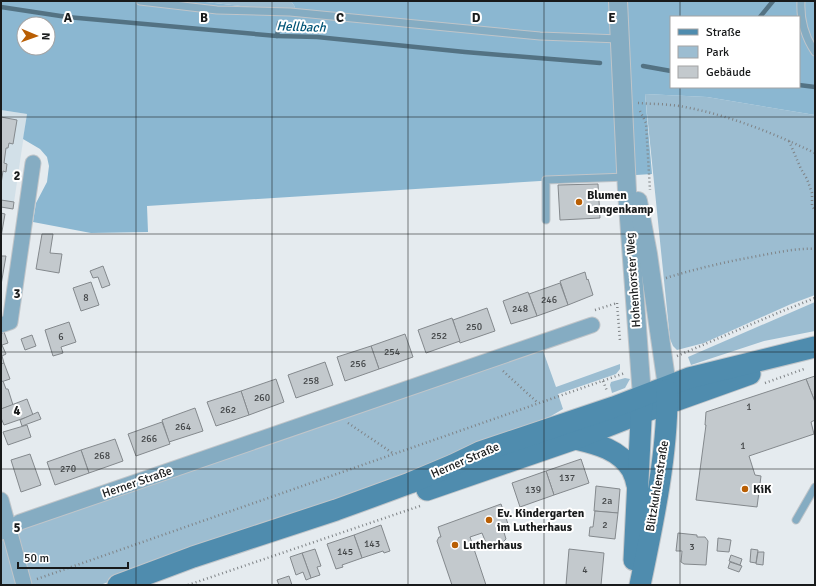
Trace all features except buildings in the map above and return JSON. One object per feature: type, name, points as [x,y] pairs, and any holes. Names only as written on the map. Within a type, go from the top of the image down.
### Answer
[{"type":"main road","name":"Herner Straße","points":[[149,585],[575,439],[641,404],[667,394],[703,373],[815,347]]},
{"type":"main road","name":"Blitzkuhlenstraße","points":[[640,585],[664,444],[667,394]]},
{"type":"main road","name":"Herner Straße","points":[[118,585],[193,557],[410,483],[452,466],[480,452],[614,407],[641,404]]},
{"type":"main road","name":"Blitzkuhlenstraße","points":[[633,585],[641,404]]},
{"type":"main road","points":[[575,439],[606,447],[624,459],[632,470],[637,485]]},
{"type":"street","name":"Hohenhorster Weg","points":[[618,1],[622,99],[641,404]]},
{"type":"street","name":"Hohenhorster Weg","points":[[622,99],[630,118],[637,194],[648,254],[667,394]]},
{"type":"street","points":[[1,325],[10,322],[33,163]]},
{"type":"street","name":"Herner Straße","points":[[5,530],[20,522],[592,324]]},
{"type":"street","points":[[1,500],[5,530],[24,585]]},
{"type":"lane","points":[[140,1],[217,10],[290,12],[540,36],[620,39]]},
{"type":"lane","points":[[801,1],[800,11],[804,26],[808,39],[815,52]]},
{"type":"lane","points":[[546,220],[546,180],[627,177]]},
{"type":"lane","points":[[796,520],[815,487]]},
{"type":"path","points":[[650,194],[646,123],[636,103],[683,106],[728,117],[781,136],[815,153]]},
{"type":"path","points":[[789,141],[812,192],[812,206],[815,210]]},
{"type":"path","points":[[666,278],[695,269],[750,257],[802,248],[815,249]]},
{"type":"path","points":[[592,324],[588,313],[635,298]]},
{"type":"path","points":[[673,351],[677,356],[815,298]]},
{"type":"path","points":[[496,358],[500,368],[538,403]]},
{"type":"path","points":[[24,585],[623,373]]},
{"type":"path","points":[[341,411],[346,422],[394,454]]},
{"type":"shaded area","points":[[1,1],[197,1],[294,12],[295,7],[291,1],[815,1],[815,115],[707,97],[645,94],[652,174],[147,206],[148,232],[91,233],[33,222],[36,203],[47,182],[49,166],[47,157],[40,149],[23,139],[27,114],[1,110]]},
{"type":"shaded area","points":[[1,110],[27,114],[13,209],[1,207]]},
{"type":"green space","points":[[197,1],[291,1],[295,7],[294,12]]},
{"type":"green space","points":[[645,94],[707,97],[815,115],[815,295],[791,304],[704,343],[677,350],[673,346],[670,339]]},
{"type":"green space","points":[[815,302],[815,331],[764,341],[691,365],[688,357]]},
{"type":"green space","points":[[542,348],[556,387],[620,364],[620,369],[616,374],[558,394],[563,409],[529,429],[430,468],[100,585],[1,585],[1,537]]},
{"type":"green space","points":[[625,378],[630,379],[625,388],[612,393],[610,385],[611,382]]},
{"type":"waterway","points":[[761,16],[773,1]]},
{"type":"waterway","name":"Hellbach","points":[[1,7],[67,17],[277,36],[317,37],[465,52],[600,63]]},
{"type":"waterway","points":[[277,36],[279,23]]},
{"type":"waterway","name":"Hellbach","points":[[643,66],[670,71]]},
{"type":"waterway","name":"Hellbach","points":[[800,85],[815,87]]},
{"type":"place","name":"Blumen Langenkamp","points":[[579,202]]},
{"type":"place","name":"KiK","points":[[745,489]]},
{"type":"place","name":"Ev. Kindergarten im Lutherhaus","points":[[489,520]]},
{"type":"place","name":"Lutherhaus","points":[[455,545]]}]
